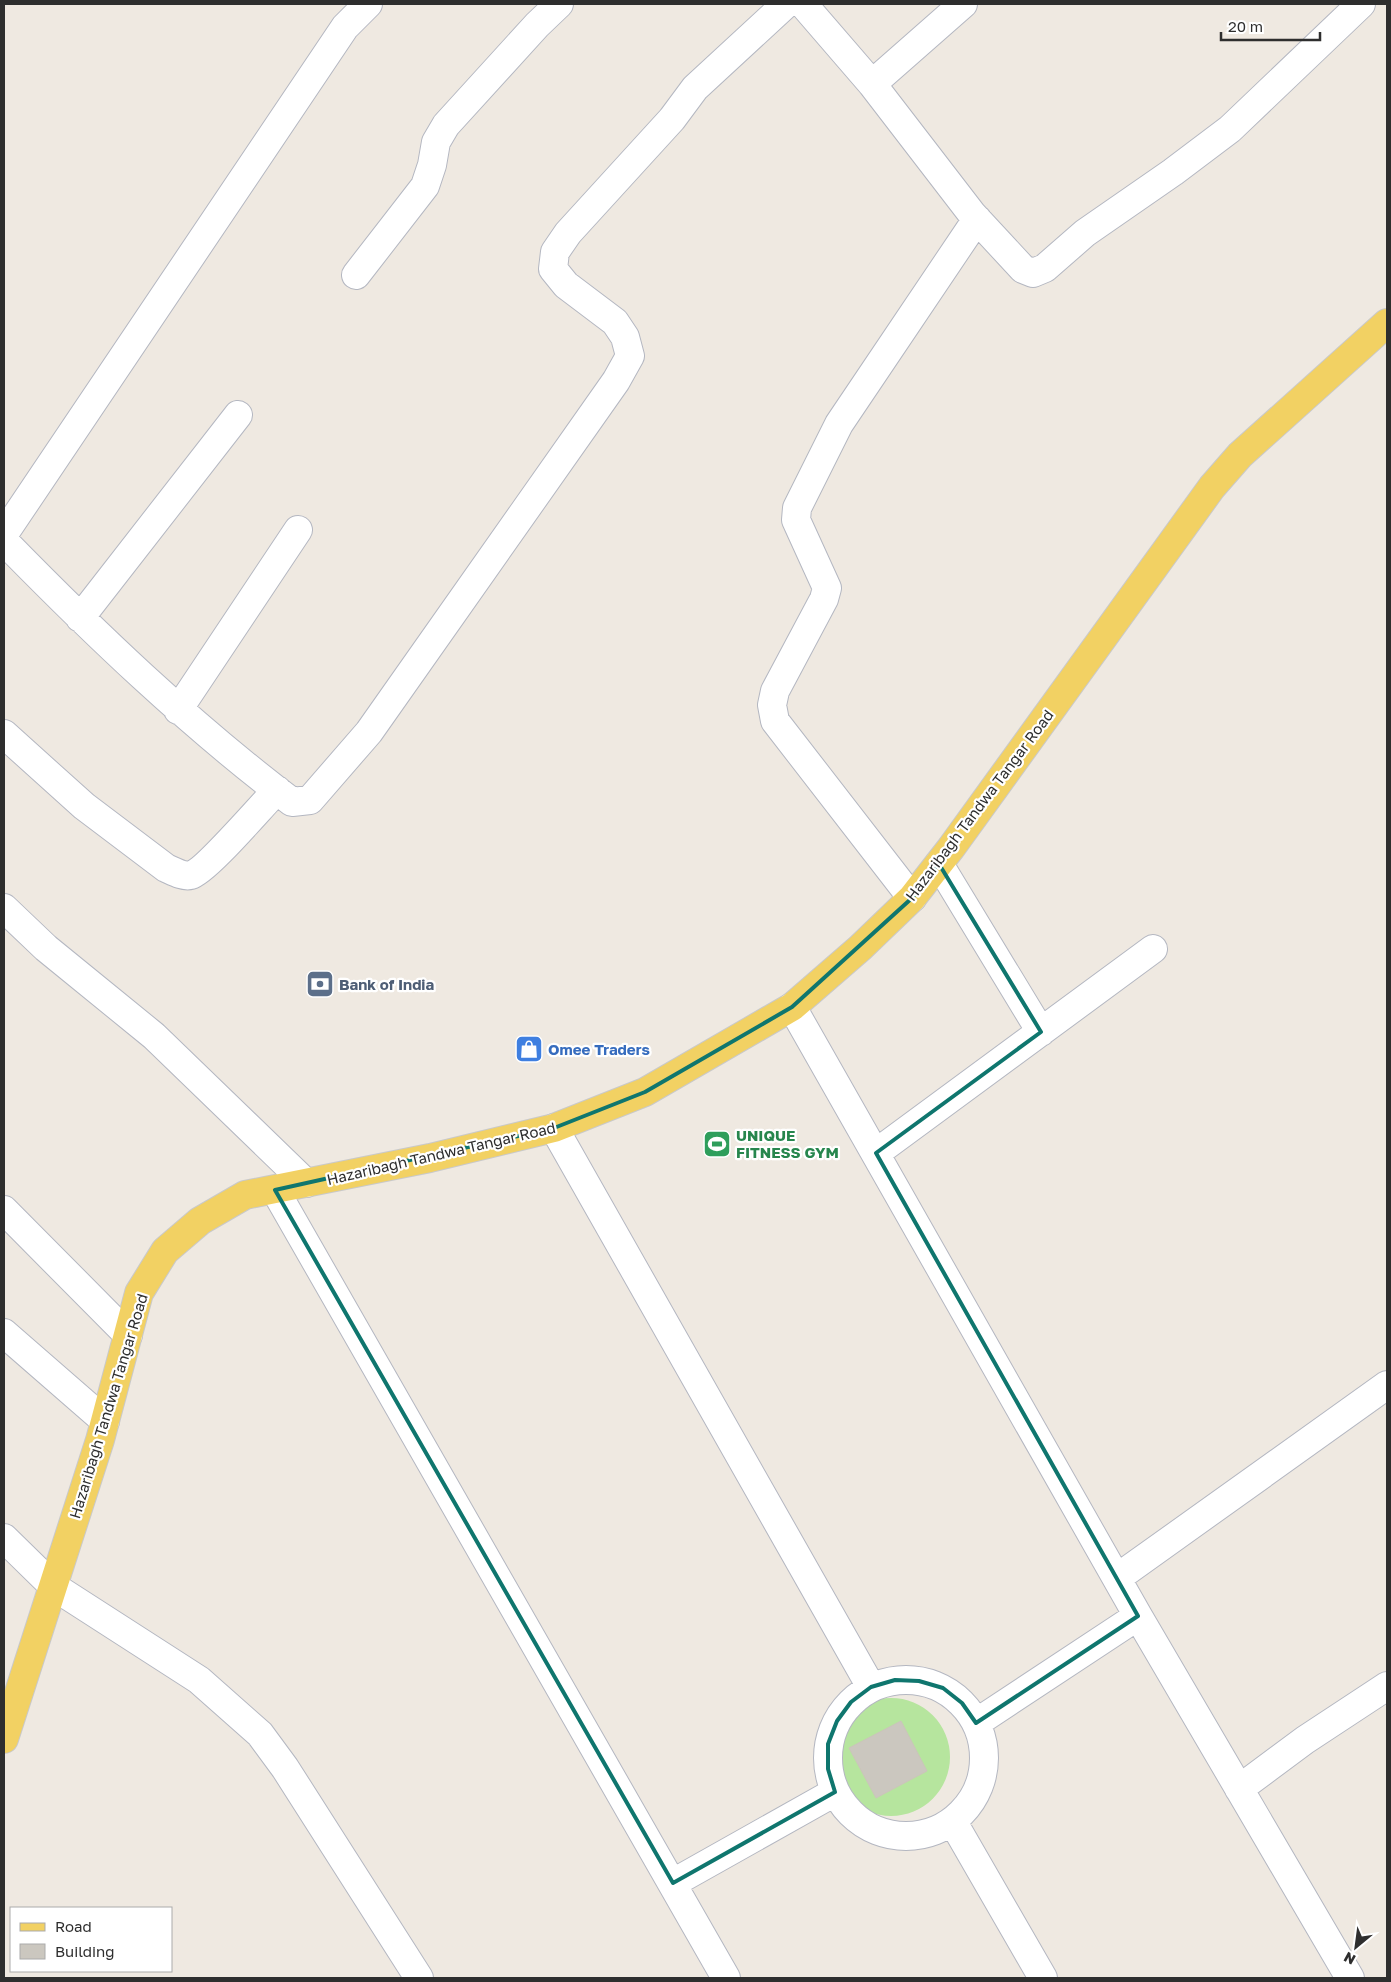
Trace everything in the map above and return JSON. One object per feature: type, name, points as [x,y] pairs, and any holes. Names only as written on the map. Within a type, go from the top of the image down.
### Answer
[{"type":"main road","name":"Hazaribagh Tandwa Tangar Road","points":[[4,1739],[105,1421],[139,1293],[165,1251],[200,1221],[245,1195],[430,1158],[554,1128],[645,1092],[792,1007],[860,948],[912,898],[1212,487],[1240,455],[1387,323]]},
{"type":"street","points":[[4,534],[345,28],[368,4]]},
{"type":"street","points":[[356,275],[425,186],[432,165],[436,142],[446,125],[537,25],[559,4]]},
{"type":"street","points":[[4,541],[80,618],[178,710],[292,802],[310,800],[370,732],[616,381],[630,356],[625,337],[615,322],[566,285],[553,269],[555,252],[568,233],[672,119],[695,88],[786,4]]},
{"type":"street","points":[[802,4],[872,84],[977,219],[1023,269],[1033,274],[1045,268],[1086,232],[1173,172],[1230,129],[1361,4]]},
{"type":"street","points":[[872,84],[963,4]]},
{"type":"street","points":[[912,898],[775,721],[772,705],[775,691],[820,607],[827,588],[796,520],[797,508],[839,424],[977,219]]},
{"type":"street","points":[[80,618],[238,415]]},
{"type":"street","points":[[178,710],[298,530]]},
{"type":"street","points":[[4,734],[84,806],[166,868],[180,874],[192,875],[210,862],[276,790]]},
{"type":"street","points":[[938,864],[1041,1032]]},
{"type":"street","points":[[4,908],[46,948],[154,1036],[306,1183]]},
{"type":"street","points":[[876,1153],[1152,949]]},
{"type":"street","points":[[792,1007],[1138,1616],[1350,1978]]},
{"type":"street","points":[[554,1128],[872,1687]]},
{"type":"street","points":[[276,1190],[726,1978]]},
{"type":"street","points":[[4,1210],[128,1335]]},
{"type":"street","points":[[4,1333],[105,1421]]},
{"type":"street","points":[[1117,1578],[1387,1385]]},
{"type":"street","points":[[4,1538],[53,1586],[199,1680],[260,1734],[285,1768],[419,1978]]},
{"type":"street","points":[[976,1723],[1138,1616]]},
{"type":"street","points":[[895,1680],[919,1681],[943,1688],[962,1703],[976,1723],[984,1744],[985,1766],[980,1787],[969,1806],[953,1822],[933,1832],[910,1837],[887,1835],[866,1826],[854,1816],[835,1792],[828,1769],[828,1744],[837,1721],[851,1702],[872,1687],[895,1680]]},
{"type":"street","points":[[1239,1789],[1305,1740],[1387,1686]]},
{"type":"street","points":[[673,1883],[835,1792]]},
{"type":"street","points":[[953,1822],[1043,1978]]},
{"type":"highlighted area","points":[[939,864],[1041,1032],[876,1153],[1138,1616],[976,1723],[962,1703],[943,1688],[919,1681],[895,1680],[871,1687],[851,1702],[837,1721],[828,1744],[828,1769],[835,1792],[673,1883],[275,1190],[554,1128],[645,1092],[792,1007],[912,898]]},
{"type":"green space","points":[[891,1698],[913,1703],[933,1715],[945,1735],[950,1757],[945,1779],[933,1799],[913,1811],[891,1816],[869,1811],[849,1799],[837,1779],[832,1757],[837,1735],[849,1715],[869,1703]]},
{"type":"building","points":[[901,1721],[927,1771],[876,1798],[849,1748]]},
{"type":"place","name":"Bank of India","points":[[320,984]]},
{"type":"place","name":"Omee Traders","points":[[529,1049]]},
{"type":"place","name":"UNIQUE FITNESS GYM","points":[[717,1144]]}]
